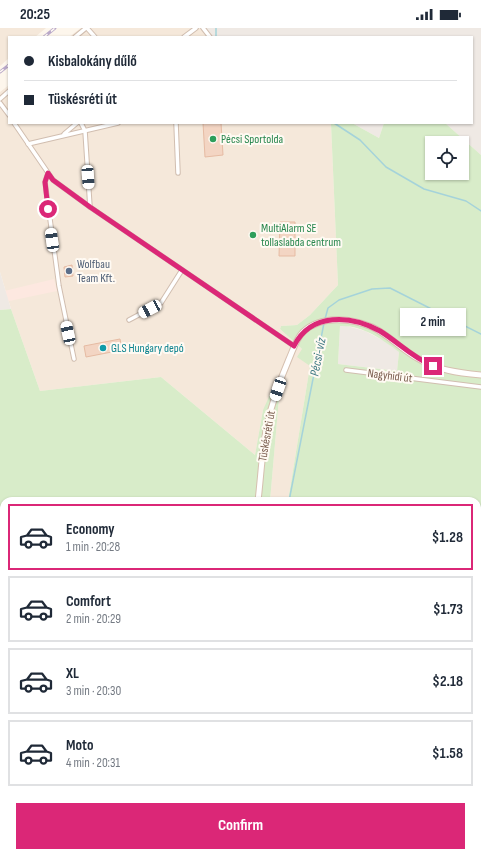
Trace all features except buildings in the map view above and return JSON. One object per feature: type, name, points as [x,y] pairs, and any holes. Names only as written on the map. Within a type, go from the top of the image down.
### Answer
[{"type":"street","points":[[76,36],[87,28],[94,36]]},
{"type":"street","points":[[185,36],[196,28]]},
{"type":"street","points":[[202,28],[209,36]]},
{"type":"street","points":[[0,99],[8,92]]},
{"type":"street","points":[[0,103],[8,114]]},
{"type":"street","points":[[15,124],[53,180],[90,207],[294,346]]},
{"type":"street","points":[[63,135],[76,124]]},
{"type":"street","points":[[82,124],[85,131],[90,207]]},
{"type":"street","points":[[28,144],[114,124]]},
{"type":"street","points":[[176,124],[178,173]]},
{"type":"street","points":[[48,173],[45,182],[59,286],[74,359]]},
{"type":"street","points":[[129,320],[161,303],[182,270]]},
{"type":"street","name":"Tüskésréti út","points":[[258,497],[267,426],[285,368],[294,346],[303,332],[320,322],[330,320],[358,323],[374,328],[416,358],[433,366],[456,372],[481,375]]},
{"type":"street","name":"Nagyhidi út","points":[[346,370],[481,387]]},
{"type":"shaded area","points":[[0,28],[46,28],[36,36],[8,36],[8,59],[0,66]]},
{"type":"shaded area","points":[[81,28],[206,28],[212,36],[70,36]]},
{"type":"shaded area","points":[[206,28],[481,28],[481,155],[469,144],[469,136],[460,136],[446,124],[473,124],[473,36],[212,36]]},
{"type":"shaded area","points":[[8,86],[8,124],[331,124],[338,285],[310,315],[297,325],[281,326],[280,329],[302,349],[310,366],[289,497],[270,497],[279,398],[263,410],[255,455],[161,377],[40,391],[11,309],[0,272],[0,92]]},
{"type":"shaded area","points":[[354,124],[384,124],[379,138]]},
{"type":"shaded area","points":[[0,272],[11,309],[0,310]]},
{"type":"shaded area","name":"Wolfbau Team Kft.","points":[[54,279],[57,291],[0,303],[0,292]]},
{"type":"shaded area","points":[[340,326],[347,326],[365,331],[386,342],[399,352],[397,371],[338,364]]},
{"type":"green space","points":[[331,124],[354,124],[379,138],[384,124],[446,124],[460,136],[425,136],[425,180],[469,180],[469,144],[481,155],[481,497],[289,497],[310,366],[297,357],[302,349],[280,329],[281,326],[297,325],[310,315],[338,285]],"holes":[[[340,326],[364,330],[379,338],[399,352],[397,371],[338,364]]]},
{"type":"green space","points":[[11,309],[40,391],[161,377],[255,455],[263,410],[273,388],[279,398],[270,497],[0,497],[0,310]]},
{"type":"waterway","points":[[216,28],[216,36]]},
{"type":"waterway","points":[[336,124],[360,140],[386,167],[424,189],[466,201],[481,211]]},
{"type":"waterway","name":"Pécsi-víz","points":[[325,319],[328,308],[339,300],[372,289],[390,288],[481,334]]},
{"type":"waterway","name":"Pécsi-víz","points":[[290,497],[324,323]]},
{"type":"railway","points":[[45,36],[55,28]]},
{"type":"railway","points":[[0,72],[8,66]]},
{"type":"place","name":"Pécsi Sportolda","points":[[213,139]]},
{"type":"place","name":"MultiAlarm SE tollaslabda centrum","points":[[253,235]]},
{"type":"place","name":"Wolfbau Team Kft.","points":[[69,271]]},
{"type":"place","name":"GLS Hungary depó","points":[[103,348]]},
{"type":"route","points":[[48,209],[45,182],[48,173],[53,180],[90,207],[294,346],[300,335],[311,326],[324,321],[340,320],[358,323],[374,328],[416,358],[433,366]]}]
